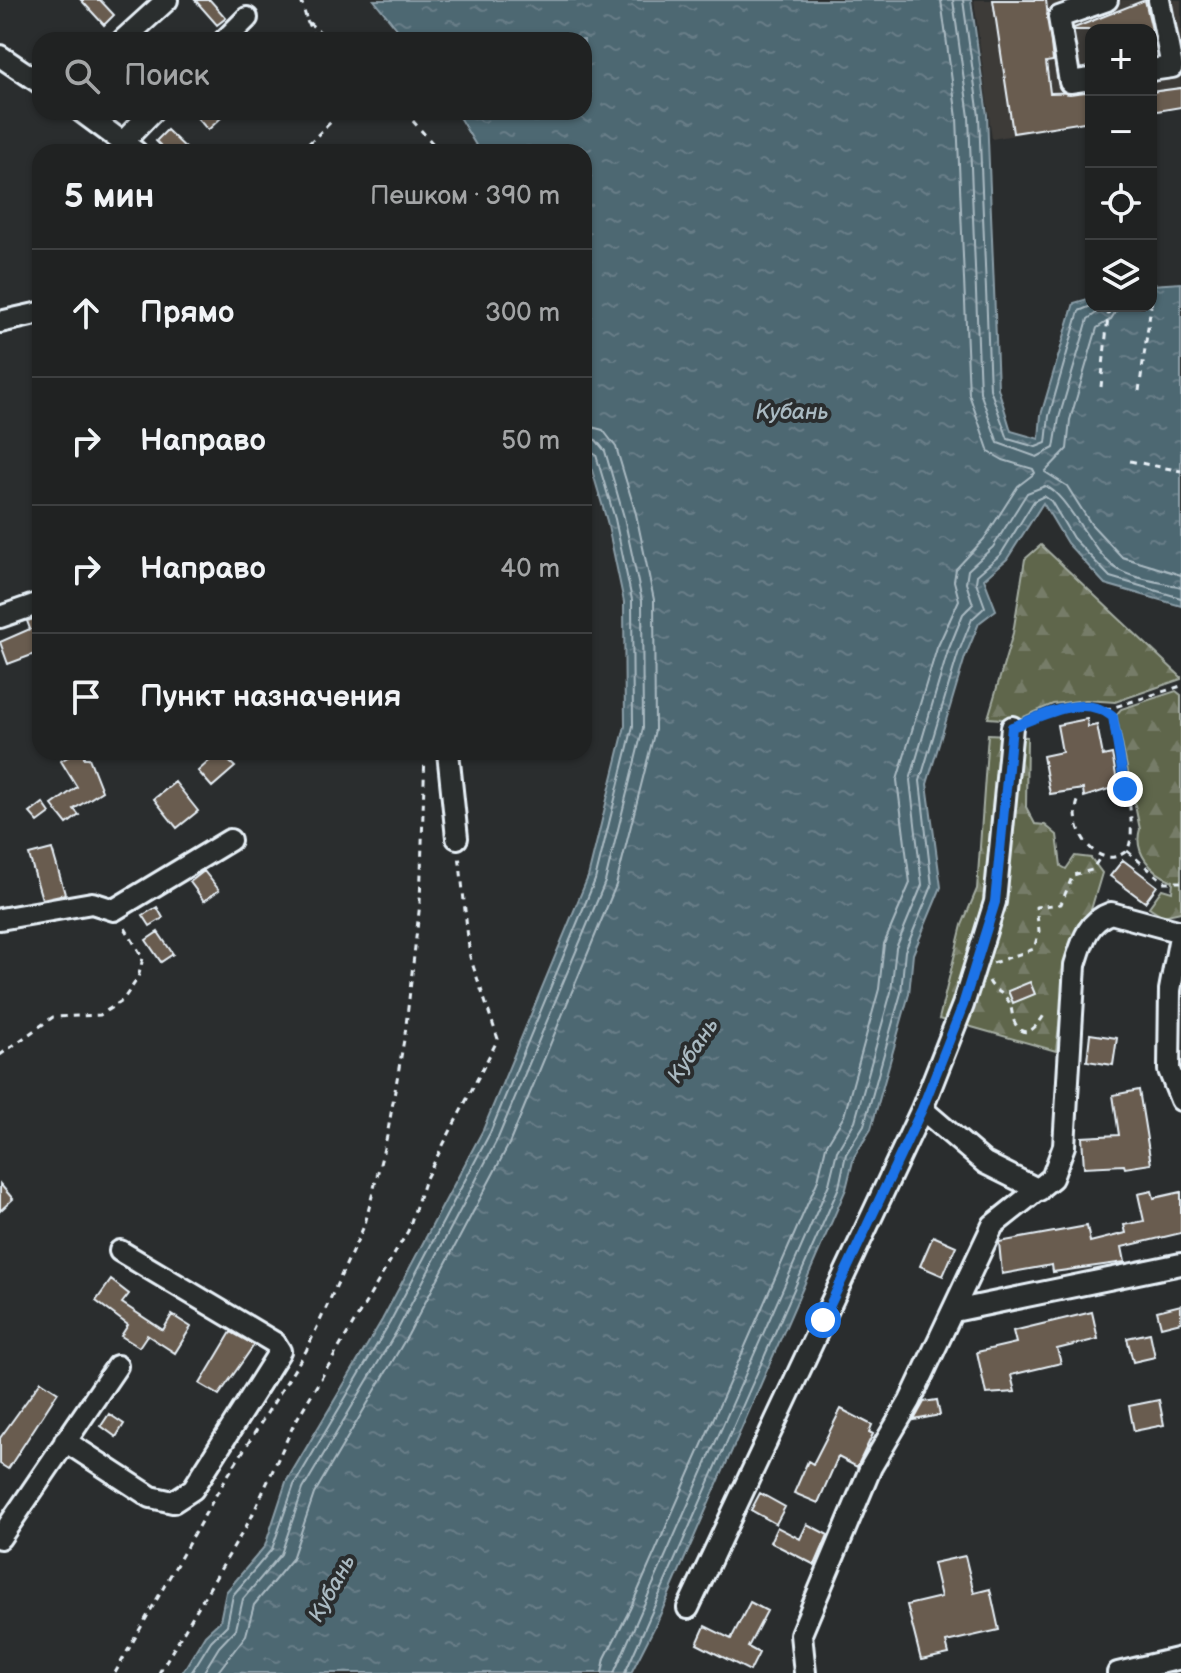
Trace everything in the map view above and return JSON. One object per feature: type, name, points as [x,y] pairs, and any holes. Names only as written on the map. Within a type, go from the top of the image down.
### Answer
[{"type":"street","points":[[132,32],[167,0]]},
{"type":"street","points":[[1085,80],[1070,82],[1059,17],[1107,0]]},
{"type":"street","points":[[1157,69],[1172,67],[1159,0]]},
{"type":"street","points":[[233,32],[247,18]]},
{"type":"street","points":[[0,56],[32,78]]},
{"type":"street","points":[[93,120],[125,144]]},
{"type":"street","points":[[131,144],[147,120]]},
{"type":"street","points":[[0,322],[32,315]]},
{"type":"street","points":[[0,617],[32,606]]},
{"type":"street","points":[[688,1608],[922,1109],[963,1005],[995,902],[1012,727]]},
{"type":"street","points":[[449,760],[457,838]]},
{"type":"street","points":[[0,919],[92,903],[114,910],[230,840]]},
{"type":"street","points":[[805,1673],[801,1634],[871,1467],[910,1401],[993,1225],[1052,1178],[1064,1146],[1075,965],[1091,925],[1111,913],[1181,932],[1170,990],[1169,1070],[1181,1100]]},
{"type":"street","points":[[922,1109],[985,1163],[1039,1190]]},
{"type":"street","points":[[65,1441],[151,1497],[173,1502],[193,1489],[280,1351],[275,1343],[120,1251]]},
{"type":"street","points":[[954,1311],[1181,1264]]},
{"type":"street","points":[[0,1538],[117,1366]]},
{"type":"street","points":[[1118,1673],[1181,1658]]},
{"type":"path","points":[[301,0],[312,32]]},
{"type":"path","points":[[307,21],[320,32]]},
{"type":"path","points":[[308,144],[331,120]]},
{"type":"path","points":[[412,120],[433,144]]},
{"type":"path","points":[[1101,387],[1108,312]]},
{"type":"path","points":[[1139,391],[1150,312]]},
{"type":"path","points":[[1130,461],[1181,471]]},
{"type":"path","points":[[1105,710],[1181,686]]},
{"type":"path","points":[[1012,727],[1058,710],[1085,705],[1105,710],[1113,717],[1132,815],[1132,843],[1127,851],[1114,857],[1101,856],[1090,847],[1077,823],[1075,808],[1080,797]]},
{"type":"path","points":[[115,1673],[220,1488],[306,1351],[365,1224],[387,1136],[405,1034],[420,903],[425,760]]},
{"type":"path","points":[[159,1673],[251,1518],[294,1424],[408,1231],[424,1182],[498,1039],[470,957],[457,838]]},
{"type":"path","points":[[1127,851],[1164,882],[1181,882]]},
{"type":"path","points":[[1046,1011],[1034,1029],[1017,1028],[1008,1000],[990,985],[989,970],[999,959],[1019,957],[1034,949],[1039,931],[1036,907],[1061,904],[1073,875],[1092,870],[1101,856]]},
{"type":"path","points":[[0,1055],[53,1017],[100,1015],[123,1000],[138,978],[143,958],[114,910]]},
{"type":"shaded area","points":[[974,0],[1181,0],[1181,107],[1157,111],[1157,24],[1085,24],[1085,122],[992,139]]},
{"type":"green space","points":[[1041,545],[1181,679],[1115,702],[1086,700],[1053,704],[1017,720],[988,718],[1013,633],[1025,559]]},
{"type":"green space","points":[[1176,691],[1181,695],[1181,912],[1163,916],[1149,907],[1162,889],[1172,892],[1173,881],[1151,867],[1139,846],[1140,829],[1116,715],[1121,709]]},
{"type":"green space","points":[[988,734],[1007,735],[992,903],[951,1023],[939,1019],[962,925],[977,889]]},
{"type":"green space","points":[[1016,736],[1027,737],[1026,807],[1035,824],[1045,825],[1057,835],[1061,866],[1066,869],[1075,856],[1091,858],[1102,873],[1090,913],[1078,924],[1067,955],[1056,1051],[961,1024],[969,1006]]},
{"type":"water","name":"Кубань","points":[[374,0],[971,0],[987,115],[998,388],[1011,431],[1039,439],[1041,415],[1074,303],[1085,300],[1085,312],[1157,312],[1157,285],[1181,283],[1181,606],[1105,584],[1067,543],[1043,503],[1007,559],[984,579],[996,610],[979,623],[965,657],[927,784],[941,887],[913,954],[909,994],[871,1129],[854,1157],[846,1189],[657,1622],[631,1673],[182,1673],[205,1635],[220,1621],[226,1592],[265,1546],[286,1482],[382,1320],[483,1130],[588,877],[625,726],[624,602],[607,521],[592,470],[592,144],[475,144],[461,120],[592,120],[592,32],[400,32]]},
{"type":"building","points":[[81,0],[100,0],[114,15],[104,25]]},
{"type":"building","points":[[195,0],[210,0],[226,18],[217,25]]},
{"type":"building","points":[[993,0],[1046,0],[1053,61],[1046,62],[1050,93],[1085,92],[1085,122],[1013,133]]},
{"type":"building","points":[[1145,0],[1151,24],[1085,24],[1085,30],[1074,28]]},
{"type":"building","points":[[1181,88],[1181,107],[1157,111],[1157,91]]},
{"type":"building","points":[[199,120],[219,120],[208,130]]},
{"type":"building","points":[[167,130],[182,144],[159,144],[156,141]]},
{"type":"building","points":[[32,619],[32,655],[8,664],[0,642],[30,629],[27,621]]},
{"type":"building","points":[[1087,719],[1088,727],[1097,725],[1103,756],[1112,754],[1118,786],[1084,797],[1083,789],[1050,794],[1043,756],[1062,752],[1057,725]]},
{"type":"building","points":[[90,760],[102,791],[74,809],[79,815],[67,824],[52,805],[77,787],[61,761]]},
{"type":"building","points":[[210,760],[228,760],[235,767],[212,787],[198,771]]},
{"type":"building","points":[[175,782],[198,811],[177,828],[154,799]]},
{"type":"building","points":[[43,803],[50,813],[38,822],[30,813]]},
{"type":"building","points":[[52,849],[65,894],[42,899],[29,855]]},
{"type":"building","points":[[1123,860],[1157,886],[1145,902],[1110,876]]},
{"type":"building","points":[[204,871],[219,890],[204,901],[190,882]]},
{"type":"building","points":[[157,907],[163,918],[150,926],[143,915]]},
{"type":"building","points":[[158,932],[173,954],[161,962],[146,940]]},
{"type":"building","points":[[1030,982],[1035,994],[1013,1003],[1008,991]]},
{"type":"building","points":[[1090,1034],[1117,1038],[1113,1065],[1087,1061]]},
{"type":"building","points":[[1139,1090],[1151,1164],[1125,1168],[1124,1165],[1084,1167],[1082,1137],[1119,1135],[1113,1095]]},
{"type":"building","points":[[0,1184],[13,1199],[0,1211]]},
{"type":"building","points":[[1152,1191],[1154,1198],[1181,1192],[1181,1233],[1122,1247],[1125,1262],[1053,1272],[1052,1265],[1002,1274],[999,1242],[1087,1226],[1090,1242],[1126,1233],[1124,1225],[1144,1221],[1138,1194]]},
{"type":"building","points":[[933,1236],[956,1246],[943,1276],[920,1266]]},
{"type":"building","points":[[111,1280],[129,1294],[122,1303],[163,1330],[172,1315],[191,1327],[175,1353],[147,1335],[139,1347],[121,1336],[128,1325],[96,1301]]},
{"type":"building","points":[[1181,1305],[1181,1322],[1161,1327],[1157,1311]]},
{"type":"building","points":[[1092,1312],[1098,1339],[1057,1349],[1061,1363],[1011,1375],[1015,1392],[986,1394],[977,1352],[1016,1343],[1013,1331]]},
{"type":"building","points":[[231,1332],[254,1345],[219,1395],[200,1384]]},
{"type":"building","points":[[1150,1333],[1155,1357],[1133,1362],[1127,1338]]},
{"type":"building","points":[[41,1381],[58,1392],[8,1469],[0,1464],[0,1438]]},
{"type":"building","points":[[937,1400],[940,1415],[914,1420],[924,1402]]},
{"type":"building","points":[[1159,1400],[1164,1425],[1134,1431],[1129,1406]]},
{"type":"building","points":[[841,1409],[872,1425],[869,1432],[873,1434],[857,1467],[838,1457],[818,1503],[794,1493],[808,1461],[813,1464]]},
{"type":"building","points":[[109,1414],[124,1424],[116,1437],[101,1426]]},
{"type":"building","points":[[760,1493],[785,1507],[776,1524],[751,1510]]},
{"type":"building","points":[[807,1524],[828,1535],[815,1565],[770,1542],[777,1527],[800,1539]]},
{"type":"building","points":[[965,1556],[974,1593],[990,1589],[999,1630],[946,1642],[949,1654],[921,1660],[907,1605],[941,1597],[933,1563]]},
{"type":"building","points":[[750,1602],[767,1611],[748,1647],[759,1653],[750,1671],[697,1644],[705,1626],[731,1639]]},
{"type":"route","points":[[823,1320],[905,1139],[922,1109],[963,1005],[995,902],[1006,815],[1012,727],[1058,710],[1085,705],[1105,710],[1113,717],[1125,789]]}]
